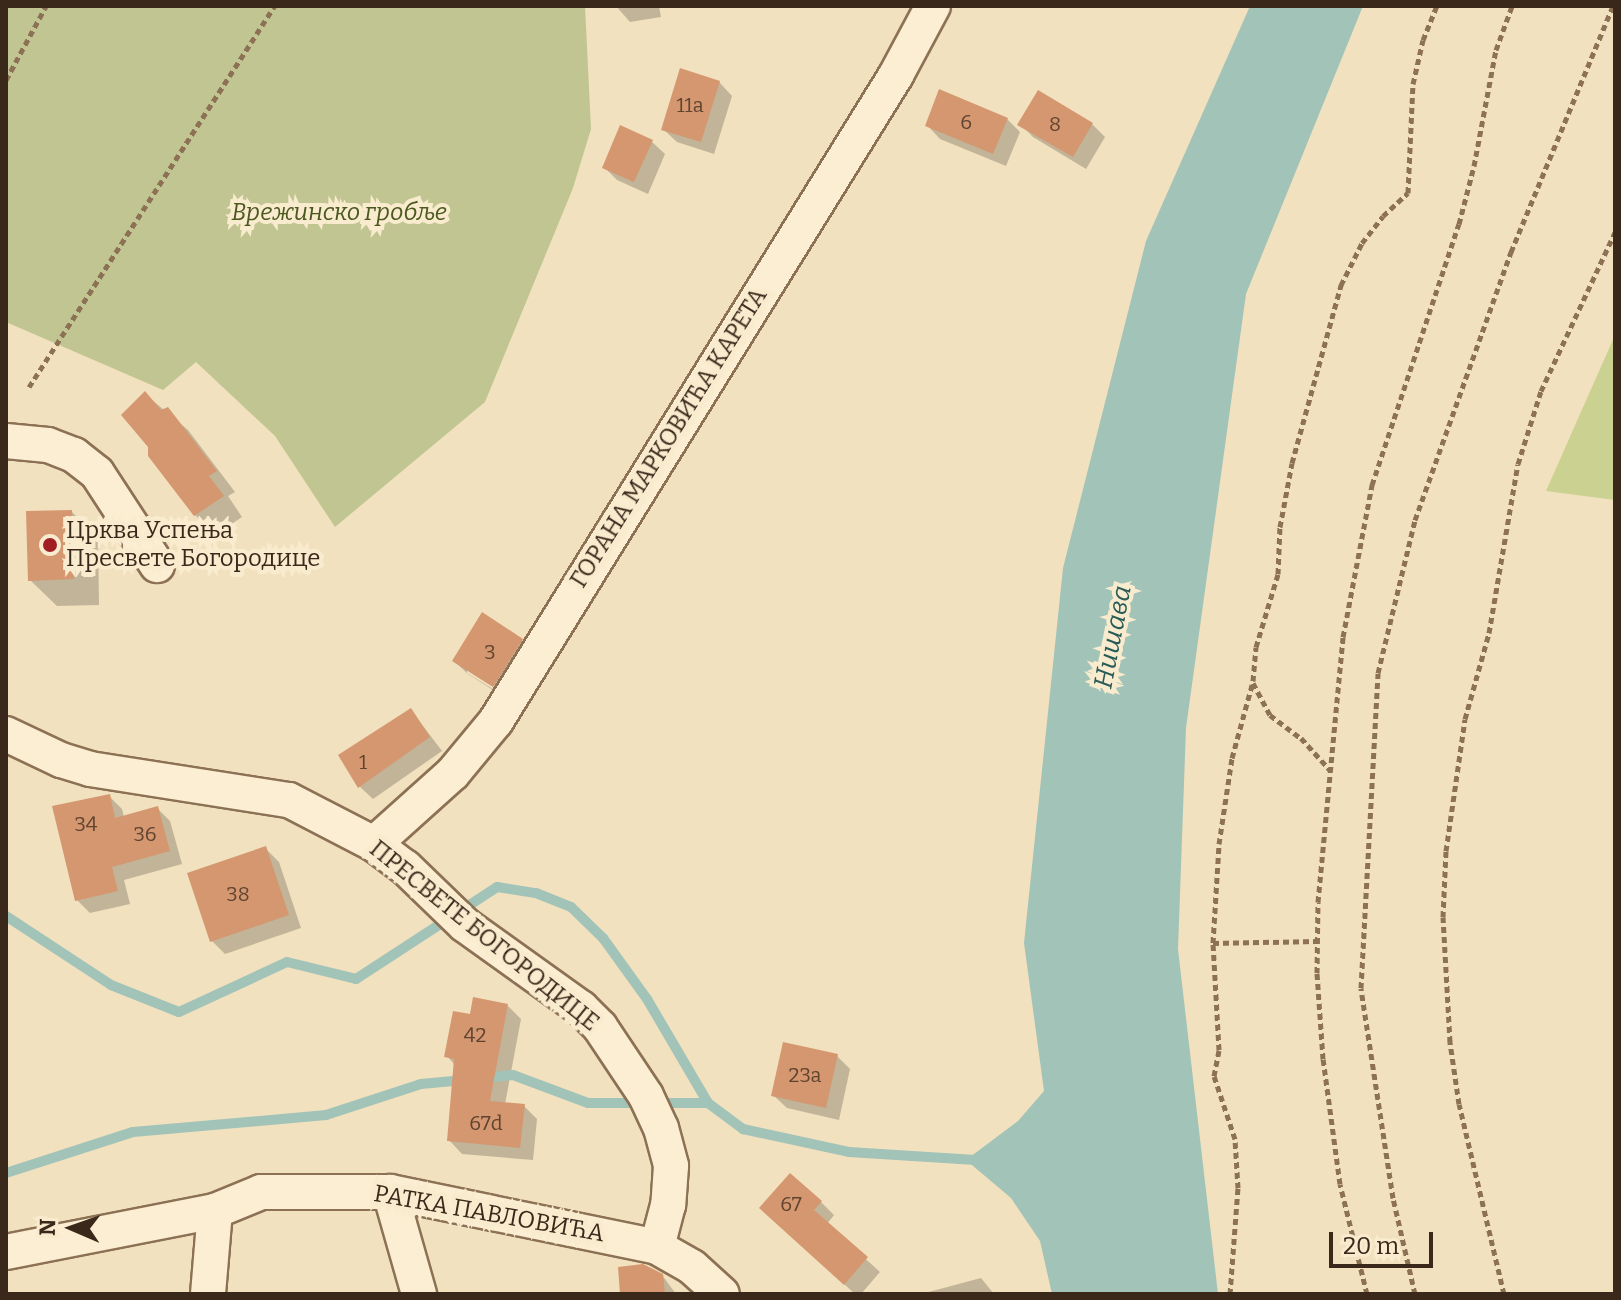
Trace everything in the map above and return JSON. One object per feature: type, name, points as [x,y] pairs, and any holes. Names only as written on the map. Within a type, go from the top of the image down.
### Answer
[{"type":"street","name":"ГОРАНА МАРКОВИЋА КАРЕТА","points":[[374,844],[453,773],[496,721],[896,75],[933,6]]},
{"type":"street","points":[[6,441],[48,445],[74,455],[97,473],[157,565]]},
{"type":"street","name":"ПРЕСВЕТЕ БОГОРОДИЦЕ","points":[[6,734],[61,760],[90,769],[289,800],[374,844],[405,867],[457,917],[581,1008],[600,1027],[649,1102],[671,1166],[668,1205],[657,1247]]},
{"type":"street","name":"РАТКА ПАВЛОВИЋА","points":[[6,1252],[215,1211],[261,1192],[390,1192],[657,1247],[683,1261],[722,1294]]},
{"type":"street","points":[[390,1192],[419,1294]]},
{"type":"street","points":[[208,1294],[215,1211]]},
{"type":"path","points":[[6,80],[46,6]]},
{"type":"path","points":[[29,387],[275,6]]},
{"type":"path","points":[[1230,1294],[1238,1188],[1235,1139],[1214,1076],[1219,1050],[1213,943],[1219,844],[1232,758],[1253,681],[1256,647],[1278,574],[1280,527],[1292,463],[1341,285],[1362,243],[1383,216],[1408,193],[1413,84],[1423,40],[1437,6]]},
{"type":"path","points":[[1367,1294],[1340,1184],[1323,1059],[1317,941],[1343,637],[1372,485],[1459,224],[1496,50],[1512,6]]},
{"type":"path","points":[[1415,1294],[1393,1198],[1361,988],[1378,673],[1415,520],[1511,252],[1613,6]]},
{"type":"path","points":[[1504,1294],[1462,1120],[1450,1042],[1444,980],[1446,851],[1465,719],[1489,633],[1518,464],[1541,391],[1615,232]]},
{"type":"path","points":[[1253,681],[1270,715],[1301,738],[1331,771]]},
{"type":"path","points":[[1213,943],[1317,941]]},
{"type":"green space","name":"Врежинско гробље","points":[[6,6],[585,6],[591,129],[573,188],[485,402],[335,527],[275,436],[196,362],[163,390],[6,322]]},
{"type":"green space","points":[[1615,335],[1615,500],[1546,491]]},
{"type":"water","name":"Нишава","points":[[1250,6],[1363,6],[1246,294],[1186,728],[1178,949],[1218,1294],[1052,1294],[1040,1241],[1011,1198],[966,1160],[1018,1121],[1044,1091],[1024,943],[1063,568],[1146,241]]},
{"type":"building","points":[[680,68],[720,81],[701,142],[661,130]]},
{"type":"building","points":[[939,89],[1008,118],[993,154],[925,126]]},
{"type":"building","points":[[1038,90],[1093,123],[1073,157],[1017,125]]},
{"type":"building","points":[[620,125],[653,140],[634,182],[602,168]]},
{"type":"building","points":[[145,391],[161,410],[168,407],[217,471],[209,476],[224,496],[194,516],[148,456],[148,447],[121,415]]},
{"type":"building","name":"Црква Успења Пресвете Богородице","points":[[72,510],[74,579],[28,581],[26,511]]},
{"type":"building","points":[[482,612],[523,639],[493,687],[452,661]]},
{"type":"building","points":[[411,708],[430,737],[358,788],[338,755]]},
{"type":"building","points":[[110,794],[115,818],[158,806],[170,851],[112,867],[118,891],[75,901],[52,806]]},
{"type":"building","points":[[266,846],[289,915],[210,942],[187,873]]},
{"type":"building","points":[[473,997],[508,1004],[490,1101],[525,1104],[520,1148],[447,1141],[454,1059],[444,1057],[453,1011],[470,1014]]},
{"type":"building","points":[[783,1042],[838,1054],[826,1108],[771,1096]]},
{"type":"building","points":[[790,1173],[822,1201],[814,1210],[868,1257],[844,1285],[759,1208]]},
{"type":"building","points":[[643,1264],[663,1274],[665,1294],[620,1294],[618,1267]]},
{"type":"waterway","points":[[6,916],[111,985],[179,1012],[287,962],[356,979],[497,887],[536,893],[571,907],[603,938],[647,999],[708,1103],[743,1129],[849,1152],[976,1160]]},
{"type":"waterway","points":[[484,1078],[513,1075],[588,1103],[708,1103]]},
{"type":"waterway","points":[[6,1173],[133,1132],[326,1115],[421,1084],[464,1080]]},
{"type":"place","name":"Црква Успења Пресвете Богородице","points":[[50,545]]}]
